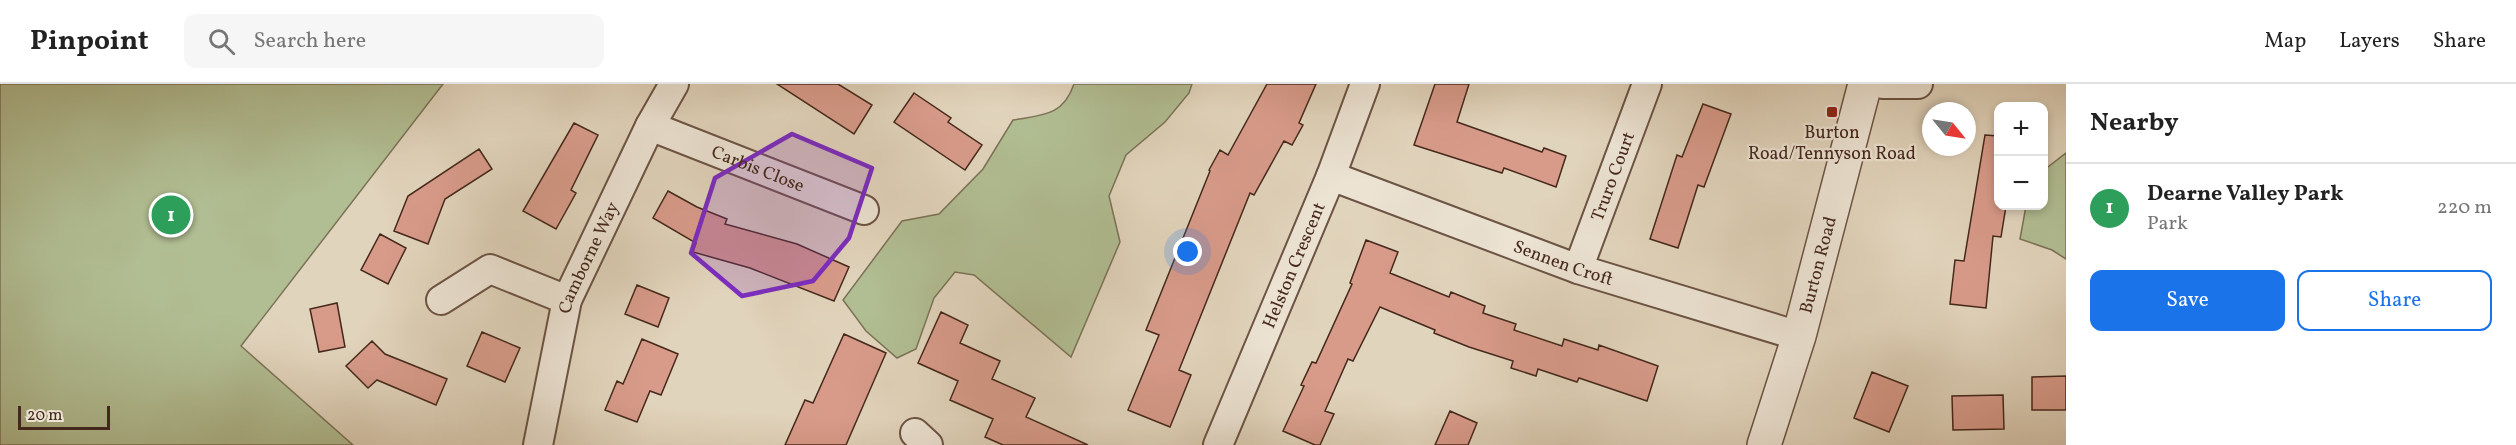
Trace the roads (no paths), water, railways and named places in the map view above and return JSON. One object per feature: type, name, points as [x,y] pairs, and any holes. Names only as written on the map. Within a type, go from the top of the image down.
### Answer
[{"type":"street","name":"Camborne Way","points":[[538,445],[567,300],[650,126],[674,84]]},
{"type":"street","name":"Helston Crescent","points":[[1218,445],[1331,176],[1365,84]]},
{"type":"street","name":"Truro Court","points":[[1578,269],[1647,84]]},
{"type":"street","name":"Burton Road","points":[[1764,445],[1799,336],[1865,84]]},
{"type":"street","points":[[1883,84],[1918,84]]},
{"type":"street","name":"Carbis Close","points":[[650,126],[864,210]]},
{"type":"street","name":"Sennen Croft","points":[[1331,176],[1578,269],[1799,336]]},
{"type":"street","points":[[441,300],[490,268],[567,300]]},
{"type":"place","name":"Burton Road/Tennyson Road","points":[[1832,112]]},
{"type":"place","name":"Dearne Valley Park","points":[[171,215]]}]
